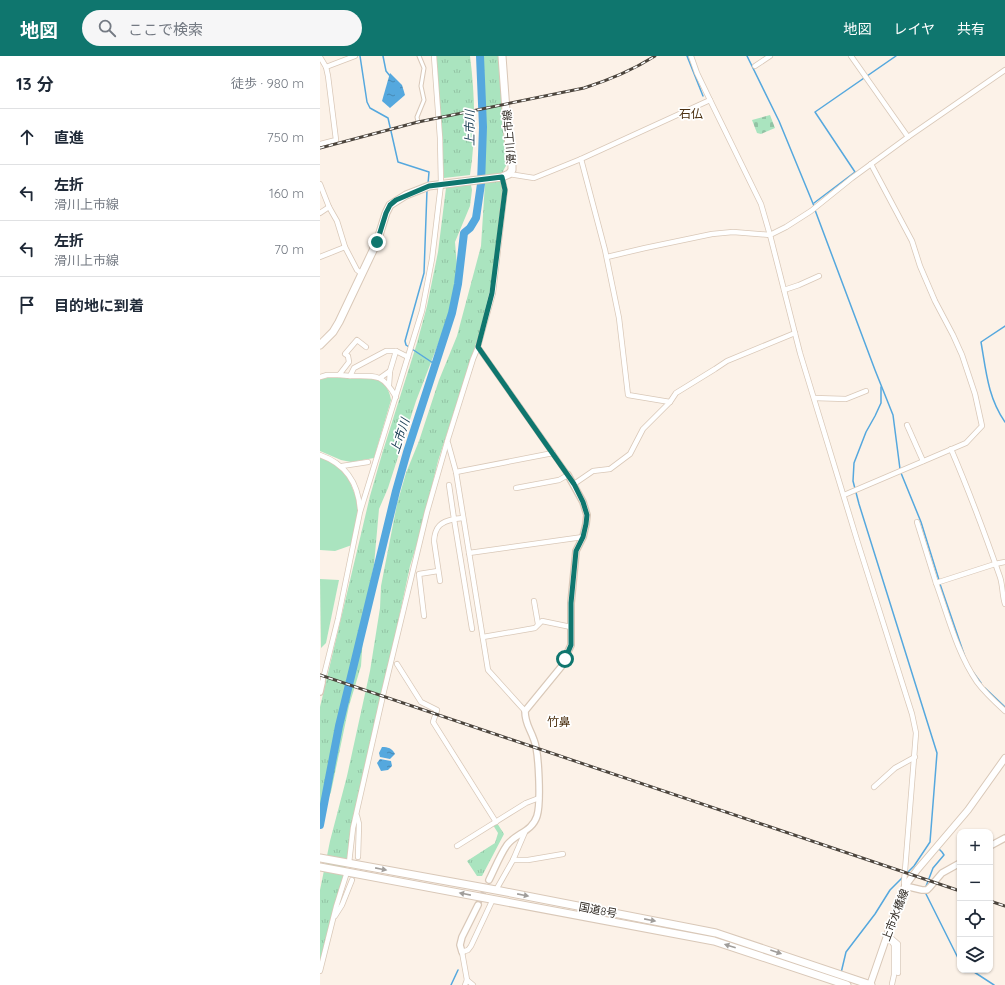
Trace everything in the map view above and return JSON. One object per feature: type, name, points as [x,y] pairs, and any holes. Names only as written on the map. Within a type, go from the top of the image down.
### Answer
[{"type":"main road","name":"滑川上市線","points":[[320,345],[334,332],[339,322],[377,242],[390,205],[396,200],[421,189],[440,184],[505,176],[512,170],[502,56]]},
{"type":"main road","name":"上市水橋線","points":[[870,985],[905,886],[968,810],[1005,758]]},
{"type":"main road","name":"国道8号","points":[[320,858],[496,890],[716,933],[870,985]]},
{"type":"main road","name":"国道8号","points":[[320,867],[714,941],[847,985]]},
{"type":"street","points":[[326,67],[355,56]]},
{"type":"street","points":[[418,122],[417,117],[424,100],[422,86],[424,68],[419,56]]},
{"type":"street","points":[[320,692],[338,619],[360,512],[422,311],[432,259],[440,184],[440,138],[434,56]]},
{"type":"street","points":[[691,56],[697,73],[761,204],[814,398],[912,714],[916,733],[905,857],[905,886],[927,890],[942,873],[957,865]]},
{"type":"street","points":[[755,66],[770,56]]},
{"type":"street","points":[[851,56],[908,137]]},
{"type":"street","points":[[320,57],[326,67],[336,140],[320,144]]},
{"type":"street","points":[[606,257],[712,234],[733,232],[770,235],[811,211],[852,178],[908,137],[1005,70]]},
{"type":"street","points":[[346,862],[426,519],[447,442],[478,347],[492,293],[505,190],[505,176],[534,178],[581,159],[710,100]]},
{"type":"street","points":[[581,159],[606,257],[619,318],[628,395],[670,402]]},
{"type":"street","points":[[844,495],[966,443],[982,426],[980,410],[962,355],[935,301],[920,266],[912,241],[871,164]]},
{"type":"street","points":[[320,184],[329,207],[337,220],[345,247],[357,270],[362,274]]},
{"type":"street","points":[[320,213],[329,207]]},
{"type":"street","points":[[320,257],[345,247]]},
{"type":"street","points":[[784,290],[819,276]]},
{"type":"street","points":[[574,484],[593,471],[610,469],[630,454],[643,429],[670,402],[676,393],[727,361],[795,333]]},
{"type":"street","points":[[338,375],[349,362],[348,356],[345,354],[357,340],[366,347]]},
{"type":"street","points":[[478,347],[574,484],[583,502],[587,515],[583,537],[576,551],[571,603],[571,645],[560,667],[525,711]]},
{"type":"street","points":[[350,376],[354,368],[386,351],[396,352],[408,357]]},
{"type":"street","points":[[389,385],[390,371],[396,352]]},
{"type":"street","points":[[380,378],[390,371]]},
{"type":"street","points":[[320,377],[338,375],[373,376],[383,379],[389,385],[396,397]]},
{"type":"street","points":[[814,398],[846,399],[866,391]]},
{"type":"street","points":[[907,425],[923,461]]},
{"type":"street","points":[[447,442],[456,472],[488,670],[525,711],[526,724],[535,740],[538,759],[539,798],[537,816],[531,827],[508,843],[489,880]]},
{"type":"street","points":[[951,449],[980,521],[995,564],[1001,582],[1005,604]]},
{"type":"street","points":[[456,472],[553,453]]},
{"type":"street","points":[[320,455],[329,458],[342,466],[356,489],[360,512]]},
{"type":"street","points":[[342,466],[368,462]]},
{"type":"street","points":[[516,488],[559,480],[568,475]]},
{"type":"street","points":[[449,485],[472,629]]},
{"type":"street","points":[[440,581],[435,535],[439,526],[444,522],[463,518]]},
{"type":"street","points":[[917,522],[936,583],[960,651],[970,672],[978,684],[1005,711]]},
{"type":"street","points":[[469,552],[583,537]]},
{"type":"street","points":[[936,583],[1005,562]]},
{"type":"street","points":[[424,616],[419,574],[438,571]]},
{"type":"street","points":[[534,602],[538,624]]},
{"type":"street","points":[[483,637],[535,628],[542,621],[571,627]]},
{"type":"street","points":[[397,664],[421,702],[437,710],[433,722],[496,822]]},
{"type":"street","points":[[874,787],[895,768],[914,757]]},
{"type":"street","points":[[457,846],[526,803],[539,798]]},
{"type":"street","points":[[357,812],[359,824],[358,857]]},
{"type":"street","points":[[496,890],[525,832]]},
{"type":"street","points":[[993,844],[1005,838]]},
{"type":"street","points":[[512,860],[528,860],[563,854]]},
{"type":"street","points":[[320,971],[344,871]]},
{"type":"street","points":[[334,917],[342,905],[352,880]]},
{"type":"street","points":[[462,952],[468,950],[471,946],[492,899]]},
{"type":"street","points":[[473,985],[466,983],[460,945],[462,936],[478,905]]},
{"type":"street","points":[[887,935],[898,944],[898,973]]},
{"type":"street","points":[[887,935],[894,945],[894,975],[892,984]]},
{"type":"green space","points":[[436,56],[470,56],[474,116],[470,175],[444,178]]},
{"type":"green space","points":[[482,56],[500,56],[504,137],[508,163],[501,178],[503,194],[492,281],[480,331],[438,461],[421,531],[410,566],[388,669],[364,768],[344,880],[320,962],[320,890],[370,671],[380,608],[381,586],[397,504],[406,473],[419,441],[439,380],[457,336],[481,246],[485,183]]},
{"type":"green space","points":[[770,115],[775,128],[761,134],[757,133],[752,120]]},
{"type":"green space","points":[[471,185],[472,190],[470,206],[455,242],[459,290],[416,401],[388,488],[379,509],[374,565],[365,607],[361,666],[349,706],[331,792],[320,819],[320,707],[370,496],[427,306],[438,252],[446,188]]},
{"type":"green space","points":[[334,377],[375,378],[383,383],[390,394],[391,400],[374,458],[351,462],[341,460],[320,451],[320,379]]},
{"type":"green space","points":[[320,457],[339,466],[349,480],[356,497],[358,513],[352,545],[335,551],[320,550]]},
{"type":"green space","points":[[320,579],[339,580],[326,643],[321,648]]},
{"type":"green space","points":[[497,823],[504,834],[482,876],[477,876],[467,861],[495,843],[498,833],[493,825]]},
{"type":"water","points":[[390,73],[402,85],[405,95],[390,108],[382,101]]},
{"type":"water","points":[[382,747],[390,748],[395,754],[390,759],[380,757],[379,753]]},
{"type":"water","points":[[380,759],[391,761],[392,766],[388,770],[381,771],[377,763]]},
{"type":"waterway","points":[[360,56],[367,102],[370,108],[388,118],[398,162],[429,172],[428,184]]},
{"type":"waterway","points":[[383,56],[386,71],[390,76]]},
{"type":"waterway","name":"上市川","points":[[320,825],[339,726],[396,491],[407,452],[452,313],[458,284],[464,233],[470,228],[476,218],[481,184],[483,127],[480,56]]},
{"type":"waterway","points":[[687,56],[703,96]]},
{"type":"waterway","points":[[747,56],[779,121],[814,206]]},
{"type":"waterway","points":[[814,203],[855,172],[815,112],[896,56]]},
{"type":"waterway","points":[[427,190],[424,273],[405,341],[406,345],[436,365]]},
{"type":"waterway","points":[[815,210],[893,415],[900,469]]},
{"type":"waterway","points":[[1005,326],[981,342],[988,384],[999,413],[1005,422]]},
{"type":"waterway","points":[[881,387],[881,403],[866,432],[854,463],[853,481],[937,753],[930,842],[914,866],[907,873]]},
{"type":"waterway","points":[[901,473],[921,522],[939,580]]},
{"type":"waterway","points":[[940,584],[966,660]]},
{"type":"waterway","points":[[973,672],[981,683]]},
{"type":"waterway","points":[[985,688],[1005,707]]},
{"type":"waterway","points":[[925,889],[933,868],[944,855],[938,848]]},
{"type":"waterway","points":[[841,973],[846,952],[875,914],[890,890],[903,877]]},
{"type":"waterway","points":[[925,892],[957,956]]},
{"type":"waterway","points":[[451,985],[458,970]]},
{"type":"waterway","points":[[976,973],[994,985]]},
{"type":"tunnel","points":[[478,905],[489,880]]},
{"type":"railway","points":[[320,148],[418,122],[584,88],[621,74],[655,56]]},
{"type":"railway","points":[[320,675],[957,890]]},
{"type":"railway","points":[[993,902],[1005,906]]},
{"type":"district","name":"石仏","points":[[691,114]]},
{"type":"district","name":"竹鼻","points":[[559,722]]},
{"type":"route","points":[[377,242],[386,213],[390,205],[396,200],[429,186],[502,177],[505,190],[492,293],[478,347],[574,484],[583,502],[587,515],[583,537],[576,551],[571,603],[571,645],[565,659]]}]
